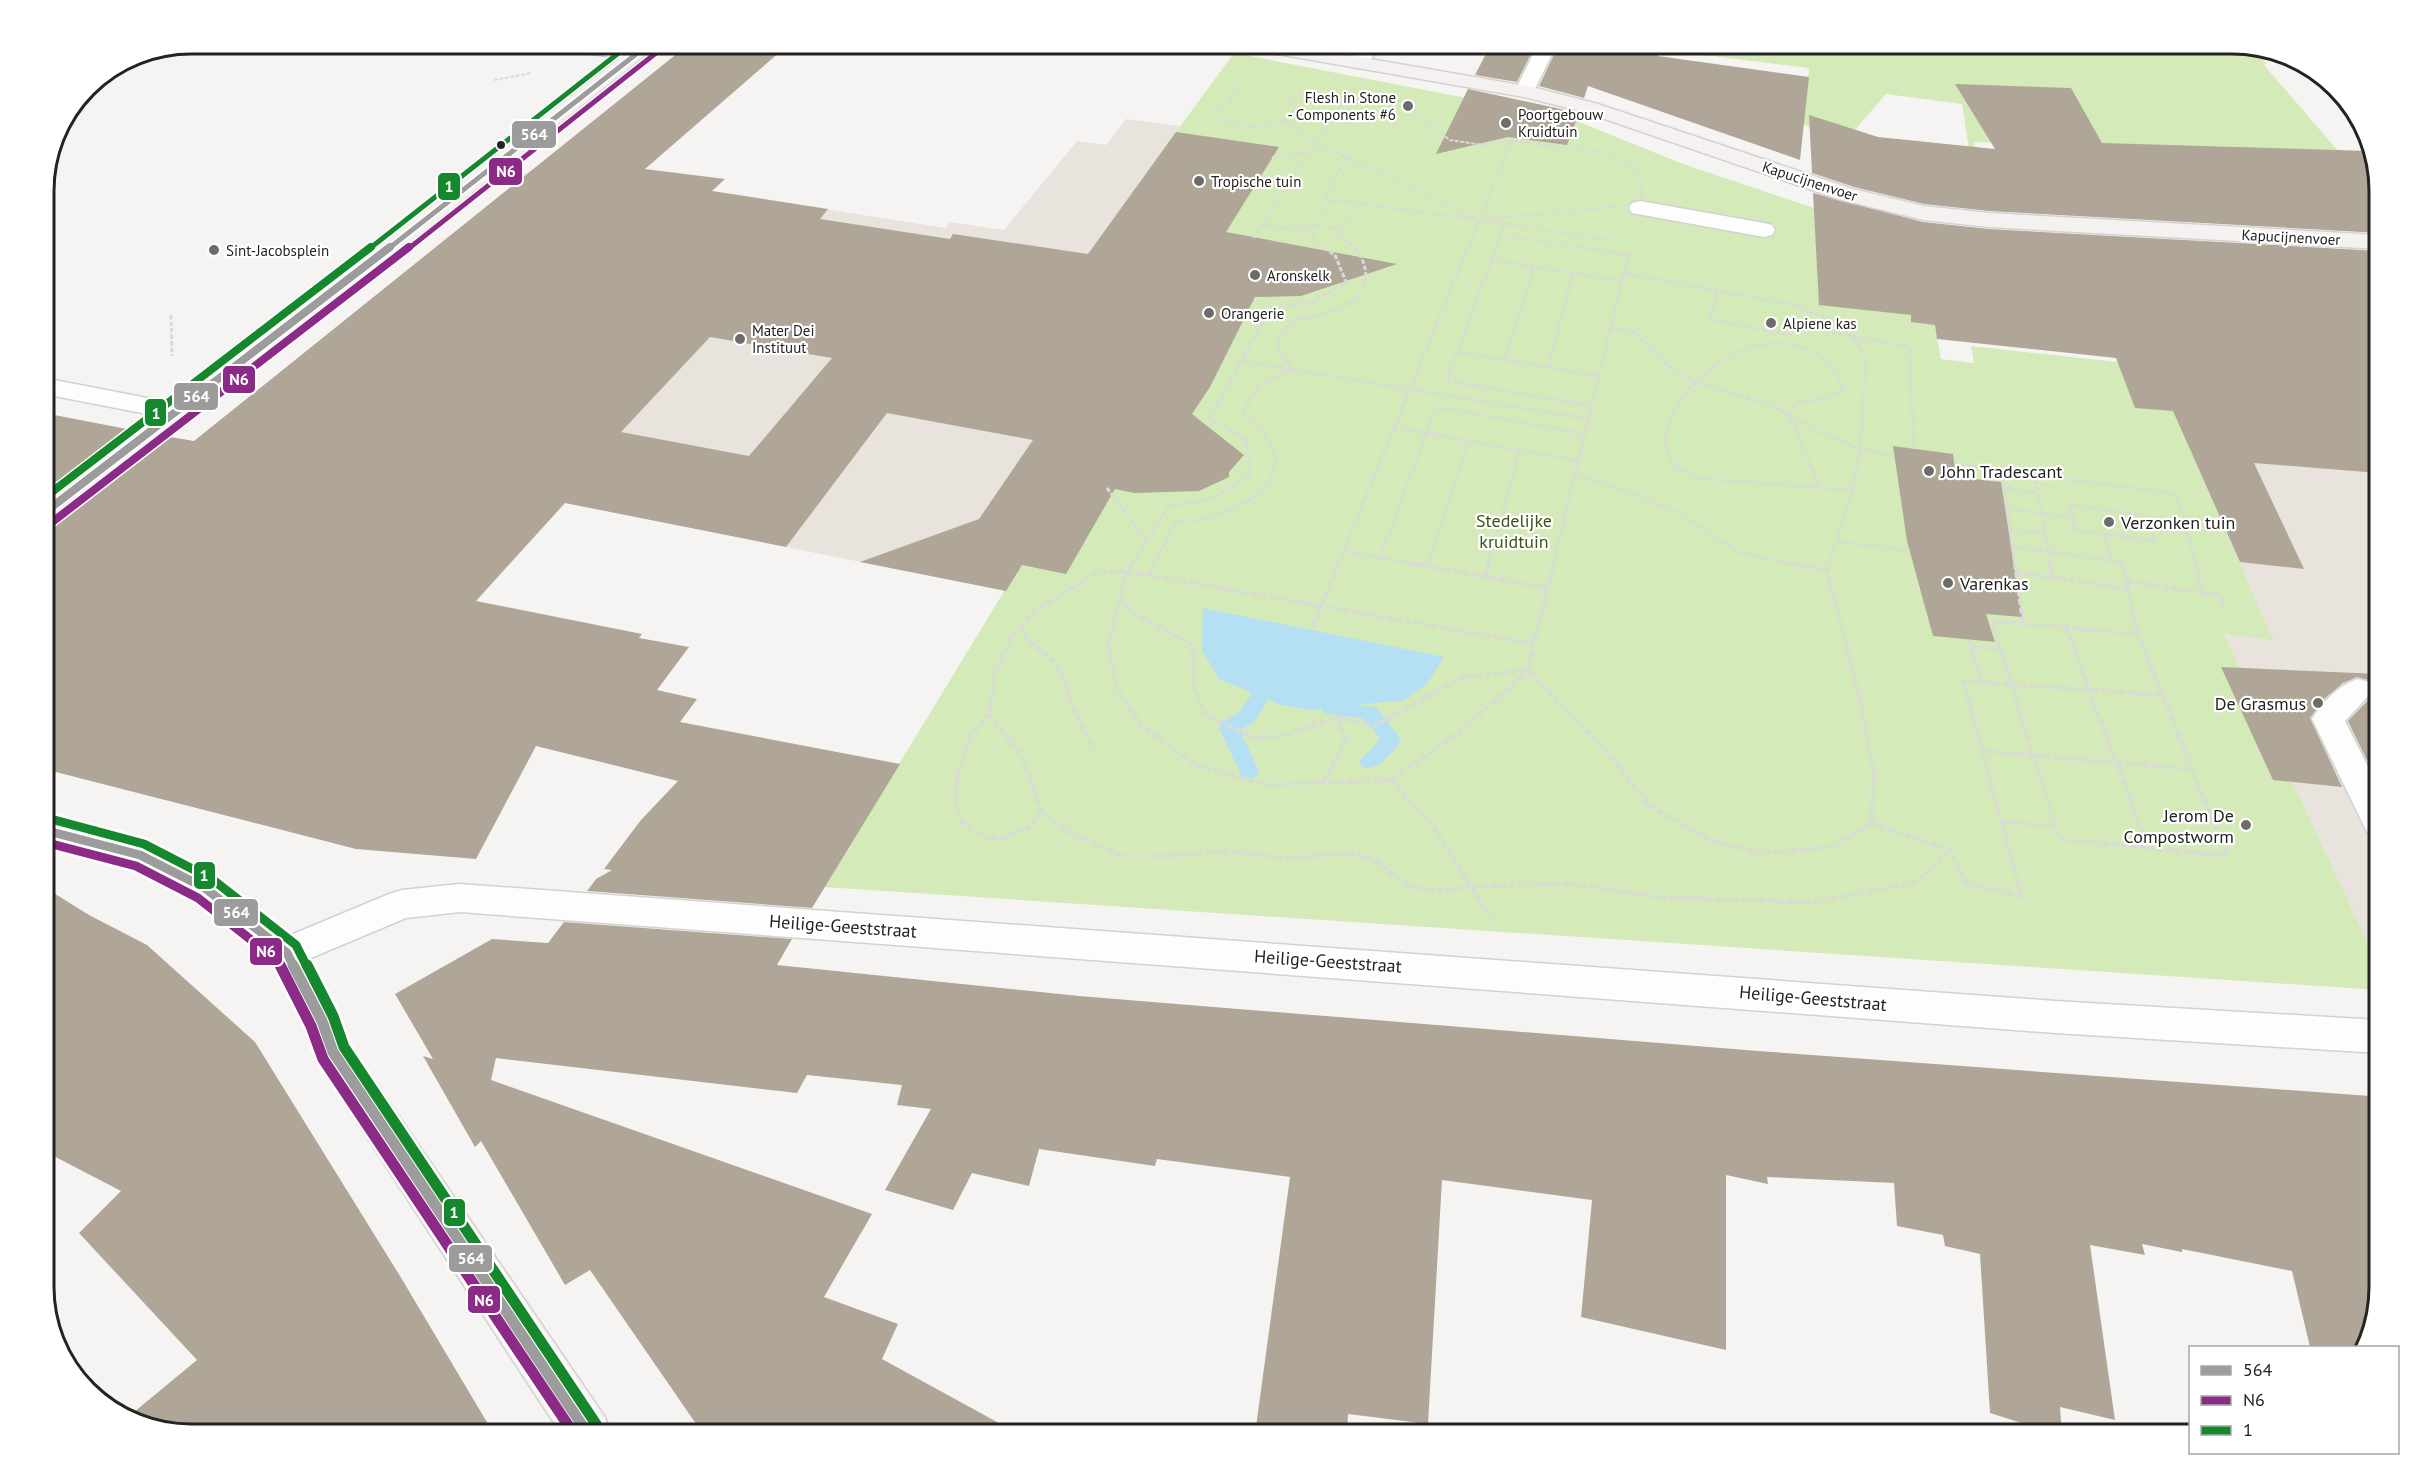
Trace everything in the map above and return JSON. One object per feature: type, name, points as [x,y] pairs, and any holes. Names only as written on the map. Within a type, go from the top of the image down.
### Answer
[{"type":"street","points":[[54,505],[173,411],[343,284],[636,54]]},
{"type":"street","name":"Kapucijnenvoer","points":[[1312,54],[1525,91],[1591,108],[1846,194],[1924,213],[1989,220],[2369,241]]},
{"type":"street","points":[[1358,62],[1365,54]]},
{"type":"street","points":[[1525,91],[1542,54]]},
{"type":"street","points":[[1641,206],[1764,230]]},
{"type":"street","points":[[54,388],[173,411]]},
{"type":"street","points":[[2358,690],[2328,719],[2369,803]]},
{"type":"street","points":[[54,833],[140,855],[205,888],[287,953],[322,1021],[333,1052],[581,1424]]},
{"type":"street","name":"Heilige-Geeststraat","points":[[287,953],[402,904],[460,898],[2055,1017],[2369,1036]]},
{"type":"path","points":[[1242,81],[1230,98],[1234,102],[1217,108],[1212,113],[1223,123],[1258,129],[1287,122],[1296,108],[1279,93]]},
{"type":"path","points":[[1262,225],[1314,233],[1311,241],[1335,255],[1346,282],[1312,303],[1270,307],[1210,418],[1247,440],[1249,475],[1213,498],[1168,507],[1146,540],[1127,571],[1108,644],[1116,687],[1141,726],[1198,766],[1265,786],[1391,780],[1460,732],[1528,670],[1641,206],[1642,185],[1633,168],[1609,153],[1512,139],[1483,146],[1450,140],[1414,114],[1415,105],[1406,101],[1342,102],[1315,92],[1287,99]]},
{"type":"path","points":[[1254,238],[1348,94]]},
{"type":"path","points":[[1287,122],[1316,143],[1480,220],[1641,206]]},
{"type":"path","points":[[1312,627],[1512,139]]},
{"type":"path","points":[[1272,158],[1310,152]]},
{"type":"path","points":[[1346,158],[1324,199],[1631,243]]},
{"type":"path","points":[[1316,225],[1331,200]]},
{"type":"path","points":[[1292,370],[1276,345],[1292,320],[1316,318],[1346,305],[1363,292],[1368,275],[1364,259],[1357,246],[1339,235],[1358,203]]},
{"type":"path","points":[[1504,224],[1448,381],[1592,406]]},
{"type":"path","points":[[1286,228],[1316,225],[1341,229]]},
{"type":"path","points":[[1500,236],[1628,255]]},
{"type":"path","points":[[1491,260],[1623,281]]},
{"type":"path","points":[[1505,359],[1534,267]]},
{"type":"path","points":[[1548,367],[1573,273]]},
{"type":"path","points":[[1624,273],[1794,305],[1829,319],[1851,336],[1866,360],[1860,449],[1852,490],[1827,571],[1860,700],[1874,774],[1871,823]]},
{"type":"path","points":[[1718,291],[1709,319],[1791,335],[1794,326],[1888,341],[1905,346],[1909,350],[1914,449]]},
{"type":"path","points":[[1611,328],[1634,332],[1668,366],[1694,382],[1746,396],[1789,413],[1817,431],[1860,449],[1896,456]]},
{"type":"path","points":[[1789,413],[1796,403],[1835,395],[1842,390],[1843,384],[1820,357],[1792,344],[1756,344],[1739,350],[1694,382],[1670,413],[1666,427],[1668,452],[1678,467],[1695,476],[1852,490]]},
{"type":"path","points":[[1458,352],[1599,376]]},
{"type":"path","points":[[1241,361],[1589,419]]},
{"type":"path","points":[[1149,575],[1175,522],[1210,518],[1240,506],[1262,491],[1276,469],[1275,447],[1263,428],[1243,412],[1260,384],[1292,370]]},
{"type":"path","points":[[1380,558],[1436,407],[1585,434]]},
{"type":"path","points":[[1789,413],[1819,486]]},
{"type":"path","points":[[1394,427],[1578,461]]},
{"type":"path","points":[[1428,566],[1468,441]]},
{"type":"path","points":[[1485,577],[1520,450]]},
{"type":"path","points":[[1954,464],[2177,494],[2203,593]]},
{"type":"path","points":[[1970,466],[1971,478]]},
{"type":"path","points":[[2002,471],[2023,623]]},
{"type":"path","points":[[1575,473],[1670,508],[1740,553],[1827,571]]},
{"type":"path","points":[[2035,475],[2053,578]]},
{"type":"path","points":[[1107,488],[1146,540]]},
{"type":"path","points":[[2005,488],[2038,493]]},
{"type":"path","points":[[2070,505],[2147,516],[2154,541],[2076,530],[2074,518],[2070,505]]},
{"type":"path","points":[[2007,508],[2074,518]]},
{"type":"path","points":[[2011,529],[2045,534]]},
{"type":"path","points":[[2152,529],[2187,533]]},
{"type":"path","points":[[2105,534],[2112,561]]},
{"type":"path","points":[[1837,541],[1910,551]]},
{"type":"path","points":[[2013,547],[2122,562],[2138,634],[2227,856],[2059,839],[1992,621],[2138,634]]},
{"type":"path","points":[[1343,551],[1547,588]]},
{"type":"path","points":[[1042,812],[1028,828],[1003,838],[987,838],[962,823],[955,804],[958,771],[971,736],[989,714],[995,673],[1014,633],[1034,612],[1096,573],[1127,571],[1534,644]]},
{"type":"path","points":[[2016,572],[2129,589]]},
{"type":"path","points":[[2127,581],[2220,596],[2226,614]]},
{"type":"path","points":[[1120,600],[1137,615],[1192,645],[1195,690],[1205,714],[1213,720],[1255,738],[1283,736],[1338,717],[1374,726],[1464,677],[1528,670]]},
{"type":"path","points":[[1022,625],[1027,639],[1053,661],[1063,678],[1074,710],[1093,750]]},
{"type":"path","points":[[2066,627],[2148,848]]},
{"type":"path","points":[[1969,640],[1982,682]]},
{"type":"path","points":[[1971,647],[2001,650]]},
{"type":"path","points":[[1528,670],[1602,747],[1651,807],[1708,839],[1760,852],[1834,847],[1871,823]]},
{"type":"path","points":[[1871,823],[1950,850],[1967,883],[2022,897],[1963,681],[2163,695]]},
{"type":"path","points":[[989,714],[1021,755],[1042,812],[1071,833],[1122,856],[1171,856],[1227,851],[1286,858],[1351,853],[1374,860],[1407,886],[1442,891],[1470,886],[1572,884],[1665,898],[1812,902],[1914,883],[1950,850]]},
{"type":"path","points":[[1324,782],[1345,739],[1338,717]]},
{"type":"path","points":[[1982,751],[2192,769]]},
{"type":"path","points":[[1391,780],[1434,828],[1526,976]]},
{"type":"path","points":[[2001,821],[2056,827]]},
{"type":"shaded area","name":"Mater Dei Instituut","points":[[1126,119],[1180,126],[1092,250],[1049,522],[1006,591],[207,431],[533,169],[712,191],[945,228],[950,222],[1004,230],[1077,141],[1106,145]]},
{"type":"shaded area","name":"De Grasmus","points":[[2208,376],[2369,384],[2369,946],[2224,634],[2272,639],[2195,462],[2254,466]]},
{"type":"green space","name":"Stedelijke kruidtuin","points":[[1233,54],[1492,103],[1552,111],[1683,164],[1820,210],[1921,249],[1941,359],[1974,363],[1971,346],[2154,366],[2273,640],[2224,634],[2369,946],[2369,989],[824,887],[1201,268],[1165,147]]},
{"type":"green space","points":[[1696,54],[2250,55],[2261,58],[2266,64],[2264,65],[2358,174],[2245,156],[2238,147],[1974,142],[1980,164],[1971,163],[1962,104],[1886,94],[1854,131],[1814,128],[1794,122],[1808,84],[1809,68]]},
{"type":"water","points":[[1203,608],[1444,657],[1427,684],[1405,700],[1309,710],[1281,705],[1219,679],[1202,650]]},
{"type":"building","points":[[677,54],[777,54],[645,169],[725,179],[712,191],[828,209],[820,219],[950,239],[953,234],[1088,254],[1176,132],[1279,147],[1226,232],[1397,264],[1301,296],[1255,297],[1210,387],[1192,414],[1244,455],[1229,472],[1229,477],[1199,491],[1134,493],[1115,489],[1066,574],[1022,565],[1006,591],[860,562],[979,519],[1033,440],[887,413],[786,547],[565,503],[476,601],[642,634],[639,638],[689,647],[657,690],[697,699],[680,722],[900,764],[812,908],[587,891],[596,879],[612,870],[604,869],[641,820],[678,781],[536,746],[476,859],[356,849],[54,772],[54,521],[165,436],[194,441]],"holes":[[[710,337],[832,358],[749,456],[621,432]]]},
{"type":"building","points":[[1486,54],[1531,54],[1517,82],[1475,75]]},
{"type":"building","points":[[1554,54],[1658,54],[1658,56],[1809,77],[1800,160],[1588,86],[1584,98],[1539,86]]},
{"type":"building","points":[[1955,84],[2071,88],[2102,143],[2363,151],[2369,182],[2369,232],[1989,211],[1924,204],[1854,187],[1812,173],[1809,115],[1878,137],[1995,149]]},
{"type":"building","name":"Poortgebouw Kruidtuin","points":[[1468,89],[1579,113],[1567,145],[1508,137],[1436,154]]},
{"type":"building","points":[[1813,193],[1923,222],[1989,229],[2369,250],[2369,472],[2254,463],[2304,569],[2240,562],[2173,411],[2135,408],[2116,358],[1937,339],[1935,325],[1911,322],[1911,315],[1819,305]]},
{"type":"building","points":[[54,415],[132,430],[54,488]]},
{"type":"building","points":[[1893,446],[1953,454],[1956,477],[2001,482],[2022,617],[1986,614],[1995,642],[1933,636],[1907,541]]},
{"type":"building","points":[[2221,667],[2369,674],[2369,680],[2357,677],[2343,683],[2324,699],[2310,718],[2342,787],[2273,780]]},
{"type":"building","points":[[2369,699],[2369,764],[2348,721]]},
{"type":"building","points":[[54,893],[89,915],[147,945],[255,1042],[400,1276],[488,1424],[191,1424],[173,1423],[134,1412],[197,1360],[79,1233],[121,1191],[54,1156]]},
{"type":"building","points":[[564,922],[792,939],[777,965],[1079,996],[1758,1051],[2369,1096],[2368,1305],[2356,1346],[2310,1346],[2292,1271],[2182,1249],[2182,1252],[2142,1244],[2145,1255],[2090,1245],[2115,1420],[2060,1407],[2061,1424],[2025,1424],[1990,1413],[1980,1254],[1945,1246],[1943,1235],[1897,1226],[1894,1183],[1767,1177],[1768,1184],[1726,1175],[1726,1350],[1581,1317],[1592,1200],[1442,1180],[1428,1424],[1348,1414],[1348,1424],[1256,1424],[1290,1177],[1157,1159],[1155,1166],[1039,1149],[1029,1186],[972,1173],[953,1210],[885,1190],[931,1109],[897,1105],[902,1085],[807,1075],[797,1093],[496,1058],[491,1080],[872,1214],[824,1297],[898,1324],[882,1359],[1001,1424],[696,1424],[590,1270],[565,1285],[481,1141],[475,1147],[423,1056],[433,1059],[395,994],[492,939],[548,943]]},
{"type":"waterway","points":[[1249,772],[1229,728],[1248,716],[1259,698]]},
{"type":"waterway","points":[[1331,708],[1370,713],[1391,740],[1369,762]]},
{"type":"transit line","name":"1","points":[[54,490],[345,268],[617,54]]},
{"type":"transit line","name":"564","points":[[54,505],[352,277],[636,54]]},
{"type":"transit line","name":"N6","points":[[54,521],[359,287],[655,54]]},
{"type":"transit line","name":"1","points":[[54,820],[144,844],[212,879],[296,945],[333,1016],[344,1047],[596,1424]]},
{"type":"transit line","name":"564","points":[[54,833],[140,855],[205,888],[287,953],[322,1021],[333,1052],[581,1424]]},
{"type":"transit line","name":"N6","points":[[54,845],[136,866],[198,898],[278,961],[311,1026],[323,1059],[567,1424]]},
{"type":"place","name":"Flesh in Stone - Components #6","points":[[1408,106]]},
{"type":"place","name":"Poortgebouw Kruidtuin","points":[[1506,123]]},
{"type":"place","name":"Tropische tuin","points":[[1199,181]]},
{"type":"place","name":"Sint-Jacobsplein","points":[[214,250]]},
{"type":"place","name":"Aronskelk","points":[[1255,275]]},
{"type":"place","name":"Orangerie","points":[[1209,313]]},
{"type":"place","name":"Alpiene kas","points":[[1771,323]]},
{"type":"place","name":"Mater Dei Instituut","points":[[740,339]]},
{"type":"place","name":"John Tradescant","points":[[1929,471]]},
{"type":"place","name":"Verzonken tuin","points":[[2109,522]]},
{"type":"place","name":"Varenkas","points":[[1948,583]]},
{"type":"place","name":"De Grasmus","points":[[2318,703]]},
{"type":"place","name":"Jerom De Compostworm","points":[[2246,825]]}]
